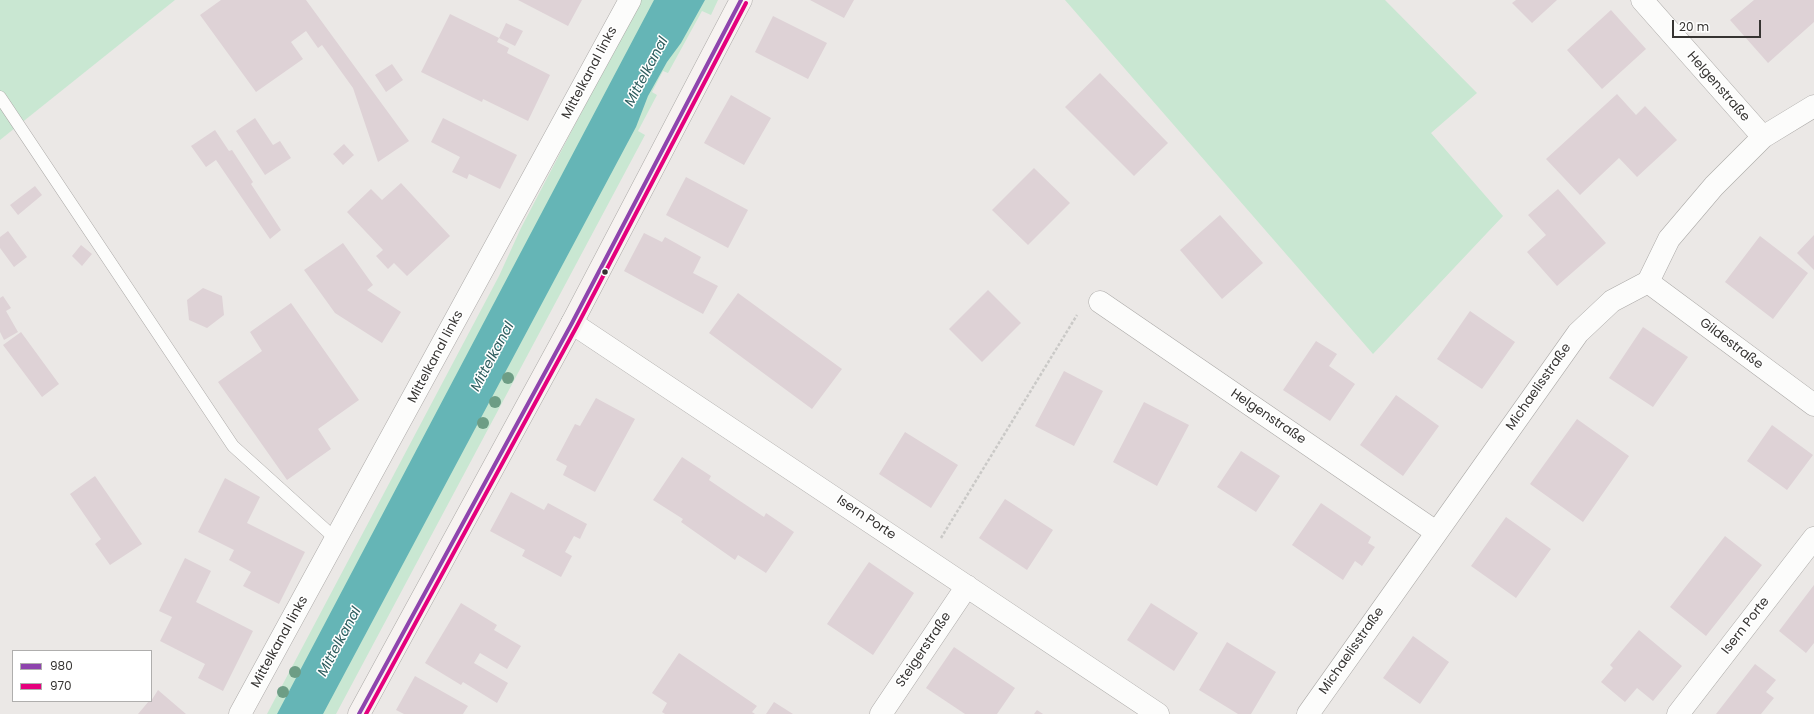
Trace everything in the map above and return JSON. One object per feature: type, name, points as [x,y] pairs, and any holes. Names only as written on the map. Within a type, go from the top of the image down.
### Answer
[{"type":"main road","points":[[359,714],[572,323],[741,0]]},
{"type":"street","name":"Mittelkanal links","points":[[240,714],[337,540],[630,0]]},
{"type":"street","name":"Helgenstraße","points":[[1642,0],[1762,137]]},
{"type":"street","points":[[1648,282],[1669,239],[1714,186],[1762,137],[1814,106]]},
{"type":"street","name":"Gildestraße","points":[[1648,282],[1814,405]]},
{"type":"street","name":"Michaelisstraße","points":[[1308,714],[1578,333],[1612,301],[1648,282]]},
{"type":"street","name":"Helgenstraße","points":[[1100,302],[1436,532]]},
{"type":"street","name":"Isern Porte","points":[[572,323],[928,559],[1158,714]]},
{"type":"street","name":"Isern Porte","points":[[1678,714],[1814,538]]},
{"type":"street","name":"Steigerstraße","points":[[881,714],[967,586]]},
{"type":"lane","points":[[0,97],[234,446],[337,540]]},
{"type":"path","points":[[928,559],[1080,310],[1100,302]]},
{"type":"green space","points":[[0,0],[175,0],[0,140]]},
{"type":"green space","points":[[640,0],[718,0],[711,15],[702,11],[668,73],[663,71],[652,92],[657,95],[638,131],[645,135],[336,714],[267,714],[499,276],[521,228]]},
{"type":"green space","points":[[1065,0],[1385,0],[1477,93],[1431,133],[1503,216],[1373,354]]},
{"type":"water","name":"Mittelkanal","points":[[654,0],[705,0],[681,43],[667,62],[648,96],[636,127],[323,714],[277,714]]},
{"type":"building","points":[[221,0],[306,0],[409,141],[378,162],[353,88],[322,45],[318,48],[306,31],[291,42],[303,59],[256,92],[200,15]]},
{"type":"building","points":[[518,0],[582,0],[568,26]]},
{"type":"building","points":[[810,0],[854,0],[844,18]]},
{"type":"building","points":[[1516,0],[1557,0],[1532,23],[1512,3]]},
{"type":"building","points":[[1754,0],[1814,0],[1814,22],[1768,63],[1730,20]]},
{"type":"building","points":[[1611,10],[1646,49],[1602,89],[1567,50]]},
{"type":"building","points":[[450,14],[499,38],[497,42],[509,48],[507,53],[550,75],[528,121],[483,99],[482,102],[421,72]]},
{"type":"building","points":[[773,16],[827,43],[808,79],[755,52]]},
{"type":"building","points":[[506,23],[523,31],[515,46],[499,38]]},
{"type":"building","points":[[392,64],[403,80],[386,92],[375,75]]},
{"type":"building","points":[[1100,73],[1168,143],[1134,176],[1065,107]]},
{"type":"building","points":[[1617,94],[1636,115],[1645,106],[1677,140],[1637,177],[1619,158],[1580,195],[1546,159]]},
{"type":"building","points":[[731,95],[771,118],[744,165],[704,143]]},
{"type":"building","points":[[255,118],[273,145],[280,141],[291,158],[265,175],[236,131]]},
{"type":"building","points":[[443,118],[517,155],[500,189],[469,174],[467,179],[452,172],[460,157],[431,142]]},
{"type":"building","points":[[215,130],[229,151],[232,150],[253,182],[251,184],[281,230],[270,239],[216,160],[206,167],[191,146]]},
{"type":"building","points":[[344,144],[354,155],[343,165],[333,154]]},
{"type":"building","points":[[1034,168],[1070,203],[1028,245],[992,210]]},
{"type":"building","points":[[686,177],[748,210],[728,248],[666,215]]},
{"type":"building","points":[[401,183],[450,236],[407,276],[394,263],[388,269],[376,256],[383,250],[347,212],[371,189],[382,200]]},
{"type":"building","points":[[35,186],[42,195],[18,215],[10,205]]},
{"type":"building","points":[[1558,189],[1606,243],[1557,286],[1527,252],[1546,235],[1528,215]]},
{"type":"building","points":[[1220,215],[1263,263],[1222,299],[1180,250]]},
{"type":"building","points":[[8,231],[27,257],[14,267],[0,248],[0,237]]},
{"type":"building","points":[[644,233],[662,242],[665,237],[701,257],[693,273],[718,286],[703,314],[624,271]]},
{"type":"building","points":[[1814,235],[1814,270],[1797,253]]},
{"type":"building","points":[[1760,236],[1808,273],[1773,319],[1725,282]]},
{"type":"building","points":[[343,243],[373,285],[367,290],[401,312],[382,343],[335,313],[304,270]]},
{"type":"building","points":[[81,245],[92,254],[82,266],[72,256]]},
{"type":"building","points":[[203,288],[222,296],[224,315],[207,328],[189,320],[187,300]]},
{"type":"building","points":[[988,290],[1021,323],[982,362],[949,329]]},
{"type":"building","points":[[738,293],[842,369],[812,409],[709,333]]},
{"type":"building","points":[[3,296],[11,308],[6,311],[18,332],[4,340],[0,332],[0,298]]},
{"type":"building","points":[[291,303],[359,400],[318,429],[331,449],[287,480],[218,382],[262,351],[250,332]]},
{"type":"building","points":[[1470,311],[1515,342],[1482,389],[1437,359]]},
{"type":"building","points":[[1643,327],[1688,357],[1653,407],[1609,378]]},
{"type":"building","points":[[21,332],[59,384],[42,397],[3,345]]},
{"type":"building","points":[[1316,341],[1337,354],[1329,366],[1355,384],[1330,421],[1283,390]]},
{"type":"building","points":[[1064,371],[1103,391],[1074,446],[1035,426]]},
{"type":"building","points":[[1396,395],[1439,426],[1403,476],[1360,445]]},
{"type":"building","points":[[596,398],[635,419],[595,492],[563,475],[567,466],[556,460],[575,424],[580,426]]},
{"type":"building","points":[[1144,402],[1189,425],[1157,486],[1113,462]]},
{"type":"building","points":[[1577,419],[1629,456],[1583,522],[1530,484]]},
{"type":"building","points":[[1772,425],[1813,455],[1787,490],[1747,461]]},
{"type":"building","points":[[905,432],[958,465],[931,508],[879,474]]},
{"type":"building","points":[[1241,451],[1280,476],[1256,512],[1217,487]]},
{"type":"building","points":[[682,457],[711,476],[709,480],[737,499],[764,517],[766,513],[794,532],[766,573],[738,555],[735,560],[681,522],[683,519],[653,500]]},
{"type":"building","points":[[95,476],[142,544],[110,565],[95,544],[101,539],[70,494]]},
{"type":"building","points":[[225,478],[260,497],[247,523],[305,552],[279,604],[243,586],[251,572],[229,560],[234,550],[198,532]]},
{"type":"building","points":[[511,492],[544,510],[548,503],[587,524],[580,539],[574,536],[565,552],[572,556],[561,577],[522,556],[525,550],[490,531]]},
{"type":"building","points":[[1005,499],[1053,530],[1027,570],[979,538]]},
{"type":"building","points":[[1321,503],[1371,537],[1368,543],[1375,547],[1362,566],[1355,561],[1343,580],[1292,545]]},
{"type":"building","points":[[1506,517],[1551,549],[1516,598],[1471,566]]},
{"type":"building","points":[[1725,536],[1762,565],[1706,636],[1670,607]]},
{"type":"building","points":[[185,558],[211,571],[196,602],[253,631],[223,691],[198,678],[205,664],[160,641],[172,617],[159,611]]},
{"type":"building","points":[[869,562],[914,593],[873,655],[827,624]]},
{"type":"building","points":[[1814,585],[1814,643],[1806,653],[1779,631]]},
{"type":"building","points":[[461,603],[497,625],[494,630],[521,646],[507,669],[480,653],[474,663],[508,683],[497,703],[463,682],[461,685],[425,663]]},
{"type":"building","points":[[1151,603],[1198,633],[1174,671],[1127,640]]},
{"type":"building","points":[[1639,630],[1682,666],[1653,701],[1637,688],[1625,702],[1601,682],[1613,668],[1610,665]]},
{"type":"building","points":[[1413,636],[1449,662],[1420,704],[1383,678]]},
{"type":"building","points":[[1227,642],[1276,672],[1251,714],[1238,714],[1199,690]]},
{"type":"building","points":[[954,647],[1015,688],[997,714],[965,714],[926,688]]},
{"type":"building","points":[[679,653],[757,706],[752,712],[755,714],[665,714],[662,712],[667,703],[652,693]]},
{"type":"building","points":[[1755,664],[1776,680],[1766,692],[1774,698],[1761,714],[1716,714]]},
{"type":"building","points":[[415,676],[468,706],[463,714],[404,714],[396,710]]},
{"type":"building","points":[[158,690],[186,714],[138,714],[148,702],[152,702]]},
{"type":"building","points":[[774,702],[793,714],[766,714]]},
{"type":"building","points":[[1037,710],[1043,714],[1034,714]]},
{"type":"transit line","name":"980","points":[[359,714],[572,323],[741,0]]},
{"type":"transit line","name":"970","points":[[366,714],[577,326],[746,3]]}]
